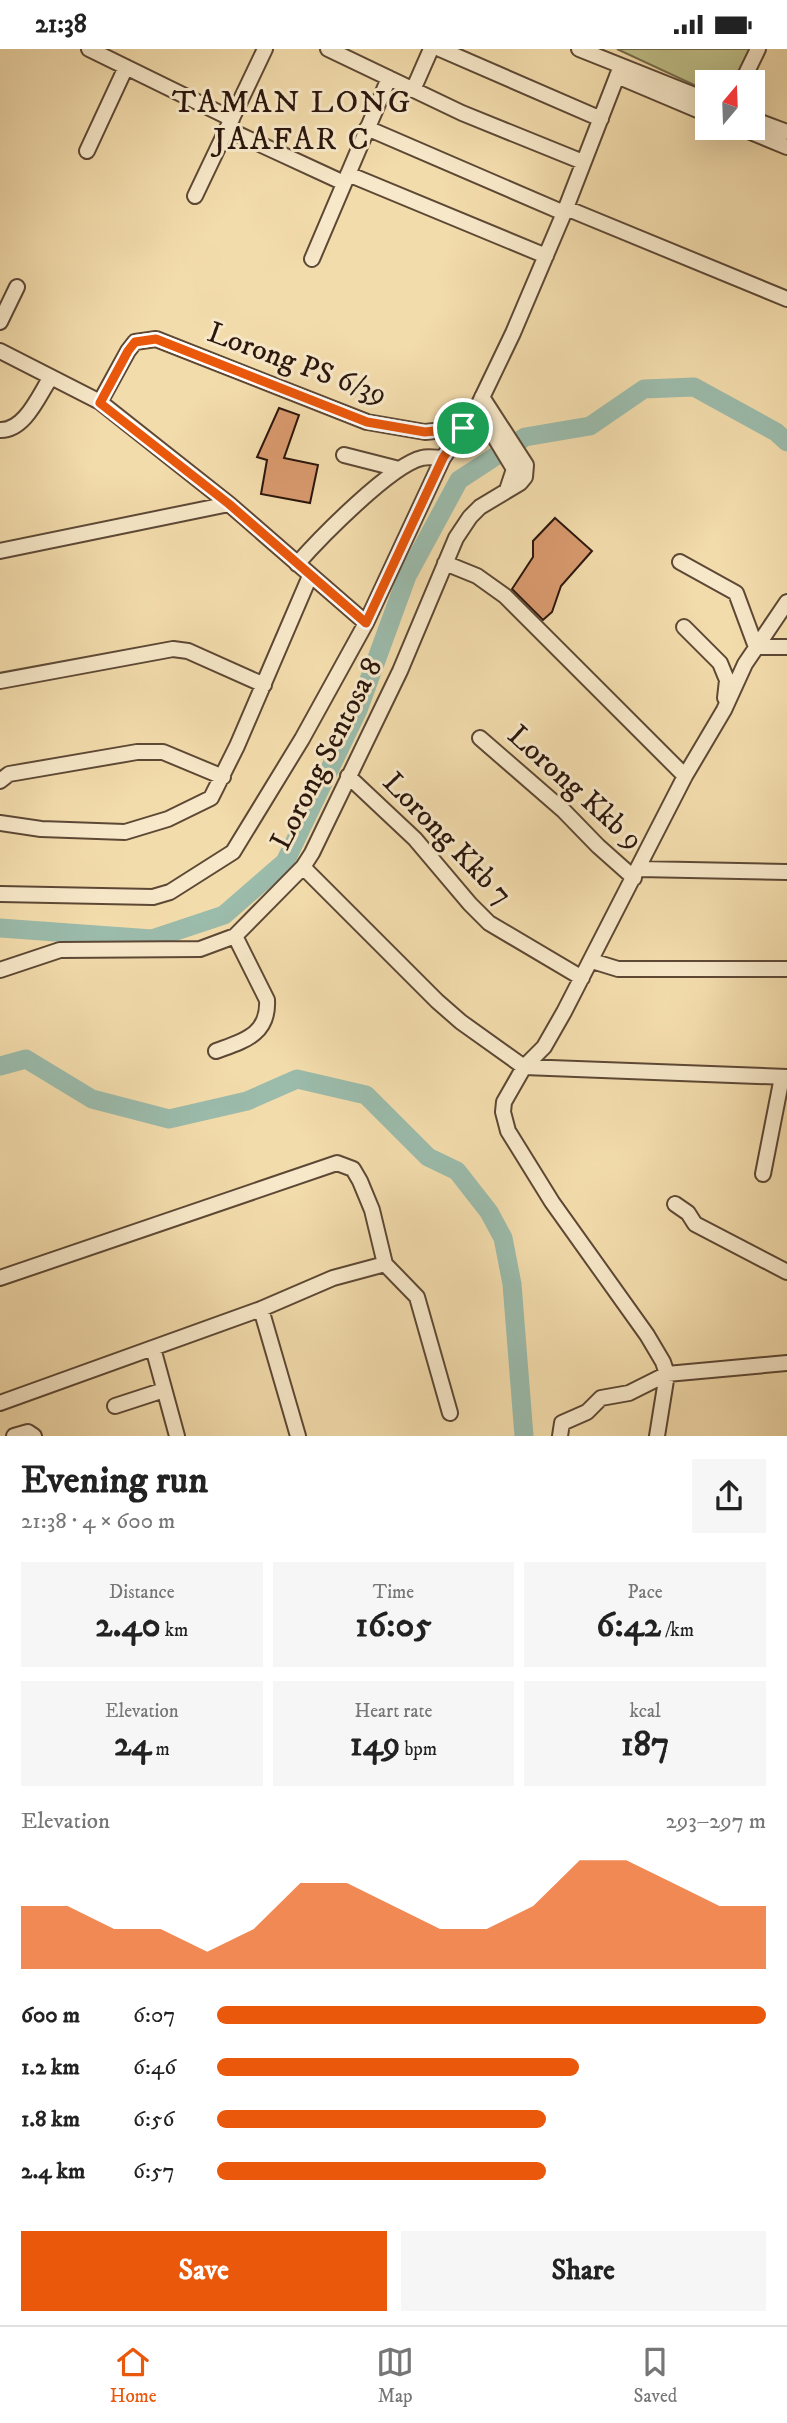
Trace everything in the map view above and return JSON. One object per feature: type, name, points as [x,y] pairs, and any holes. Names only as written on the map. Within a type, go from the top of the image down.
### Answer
[{"type":"street","points":[[89,49],[229,124],[346,179],[546,256]]},
{"type":"street","points":[[195,196],[265,49]]},
{"type":"street","points":[[328,49],[462,113],[583,162]]},
{"type":"street","points":[[413,90],[431,49]]},
{"type":"street","points":[[440,49],[601,119]]},
{"type":"street","points":[[579,49],[695,108]]},
{"type":"street","points":[[748,70],[758,49]]},
{"type":"street","points":[[87,151],[126,67]]},
{"type":"street","points":[[0,894],[153,897],[170,892],[233,852],[302,739],[366,623],[443,458],[480,403],[546,256],[619,71]]},
{"type":"street","points":[[619,71],[695,96]]},
{"type":"street","points":[[312,258],[389,78]]},
{"type":"street","points":[[765,123],[787,132]]},
{"type":"street","points":[[367,128],[787,299]]},
{"type":"street","points":[[765,138],[787,147]]},
{"type":"street","points":[[0,322],[17,287]]},
{"type":"street","name":"Lorong PS 6/39","points":[[100,403],[135,342],[156,339],[367,422],[425,432],[463,428]]},
{"type":"street","points":[[0,351],[100,403],[229,504],[366,623]]},
{"type":"street","points":[[0,430],[15,427],[27,415],[51,377]]},
{"type":"street","name":"Lorong Sentosa 8","points":[[0,970],[60,950],[200,949],[235,936],[303,867],[400,671],[456,538],[480,507],[525,477],[480,403]]},
{"type":"street","points":[[344,455],[399,469]]},
{"type":"street","points":[[297,563],[328,529],[399,469],[422,457],[443,458]]},
{"type":"street","points":[[0,551],[229,504]]},
{"type":"street","points":[[680,562],[736,593],[756,647]]},
{"type":"street","points":[[445,563],[477,576],[506,596],[685,776]]},
{"type":"street","points":[[0,823],[41,829],[125,832],[168,819],[211,798],[223,777],[310,576]]},
{"type":"street","points":[[657,1436],[667,1374],[663,1362],[647,1335],[552,1202],[508,1131],[503,1112],[504,1102],[524,1067],[544,1047],[592,961],[685,776],[724,710],[744,664],[787,602]]},
{"type":"street","points":[[684,627],[720,663],[727,680],[724,710]]},
{"type":"street","points":[[756,647],[787,647]]},
{"type":"street","points":[[0,681],[173,649],[188,651],[264,684]]},
{"type":"street","name":"Lorong Kkb 9","points":[[480,738],[564,811],[598,846],[637,873]]},
{"type":"street","points":[[0,781],[9,774],[138,752],[163,753],[223,777]]},
{"type":"street","name":"Lorong Kkb 7","points":[[348,776],[415,839],[483,918],[582,978]]},
{"type":"street","points":[[303,867],[437,1001],[461,1022],[524,1067],[785,1077],[763,1174]]},
{"type":"street","points":[[637,873],[787,872]]},
{"type":"street","points":[[216,1051],[254,1036],[267,1009],[267,1000],[235,936]]},
{"type":"street","points":[[592,961],[618,969],[787,969]]},
{"type":"street","points":[[0,1278],[337,1163],[353,1169],[372,1210],[385,1264],[417,1297],[450,1413]]},
{"type":"street","points":[[675,1204],[688,1213],[695,1224],[787,1272]]},
{"type":"street","points":[[0,1403],[261,1309],[333,1278],[385,1264]]},
{"type":"street","points":[[261,1309],[298,1436]]},
{"type":"street","points":[[153,1348],[177,1436]]},
{"type":"street","points":[[560,1436],[562,1423],[587,1412],[599,1399],[629,1393],[667,1374],[787,1363]]},
{"type":"street","points":[[115,1406],[164,1390]]},
{"type":"street","points":[[14,1436],[28,1432],[34,1436]]},
{"type":"green space","points":[[617,49],[752,49],[741,70],[695,70],[695,85]]},
{"type":"building","points":[[279,408],[299,415],[284,458],[318,465],[310,503],[261,494],[267,460],[257,457]]},
{"type":"building","points":[[555,518],[592,551],[561,586],[552,612],[543,620],[512,589],[533,557],[533,541]]},
{"type":"waterway","points":[[0,928],[152,939],[224,915],[285,862],[358,710],[407,576],[459,480],[525,437],[590,426],[644,389],[694,387],[776,432],[787,442]]},
{"type":"waterway","points":[[0,1066],[26,1059],[92,1099],[169,1119],[247,1101],[297,1079],[366,1095],[428,1157],[457,1171],[489,1212],[503,1238],[512,1284],[524,1436]]},
{"type":"district","name":"TAMAN LONG JAAFAR C","points":[[292,122]]},
{"type":"route","points":[[156,339],[367,422],[425,432],[463,428],[443,458],[366,623],[229,504],[100,403],[135,342],[156,339]]}]
